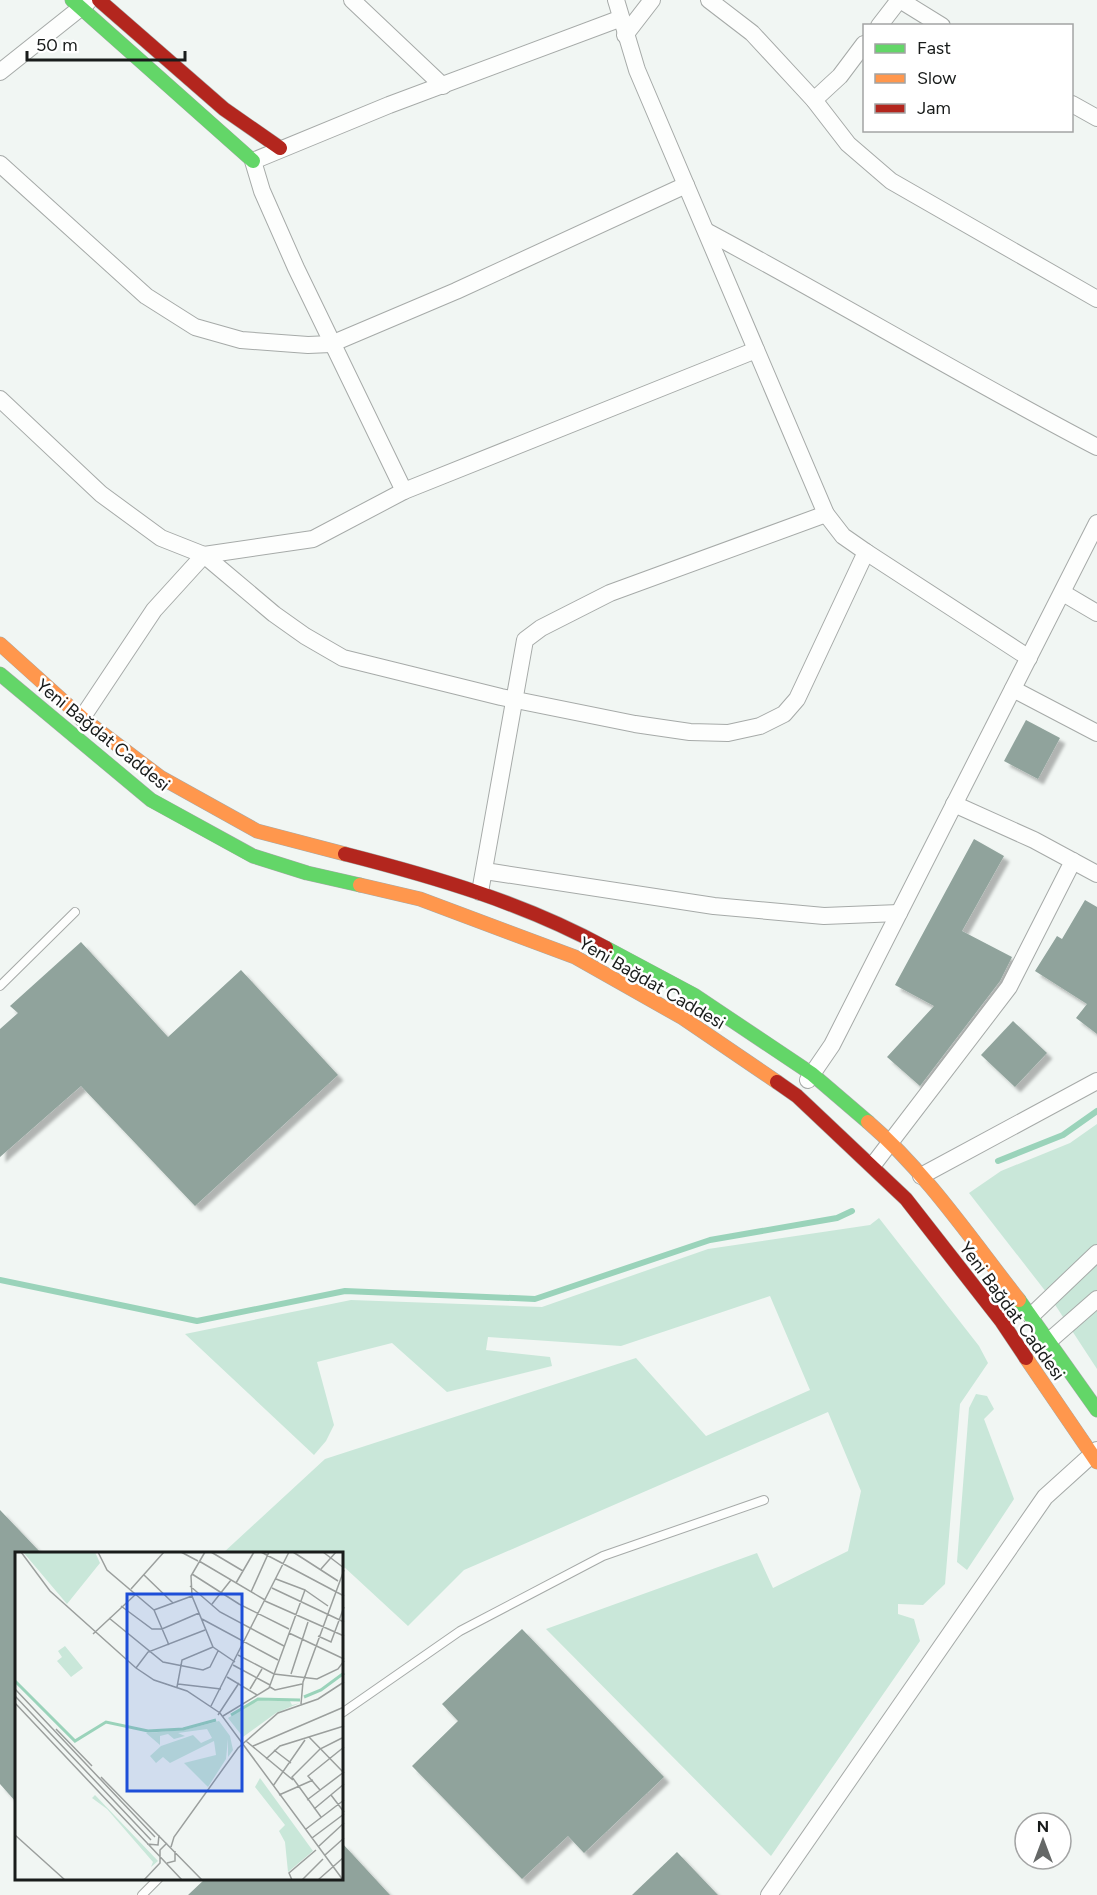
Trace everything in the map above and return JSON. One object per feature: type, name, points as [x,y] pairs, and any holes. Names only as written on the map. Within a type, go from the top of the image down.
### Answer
[{"type":"main road","points":[[99,0],[224,109],[280,148]]},
{"type":"main road","points":[[81,3],[253,161]]},
{"type":"main road","name":"Yeni Bağdat Caddesi","points":[[0,644],[82,718],[160,777],[256,831],[423,874],[480,892],[577,932],[694,995],[812,1074],[890,1142],[921,1176],[1031,1316],[1097,1410]]},
{"type":"main road","name":"Yeni Bağdat Caddesi","points":[[0,674],[150,800],[253,856],[307,873],[420,899],[575,957],[683,1018],[798,1096],[906,1198],[1002,1322],[1095,1456]]},
{"type":"street","points":[[352,0],[443,86]]},
{"type":"street","points":[[616,0],[619,19],[625,35],[686,185],[826,514],[843,536],[1029,658]]},
{"type":"street","points":[[625,35],[652,0]]},
{"type":"street","points":[[709,0],[752,33],[814,100],[848,144],[891,181],[1097,299]]},
{"type":"street","points":[[881,24],[899,0],[939,24]]},
{"type":"street","points":[[0,72],[81,3]]},
{"type":"street","points":[[404,491],[331,344],[262,191],[253,161],[280,148],[619,19]]},
{"type":"street","points":[[814,100],[840,76],[863,45]]},
{"type":"street","points":[[1073,105],[1097,118]]},
{"type":"street","points":[[0,164],[146,296],[195,327],[241,340],[308,345],[331,344],[456,291],[686,185]]},
{"type":"street","points":[[705,231],[799,281],[991,392],[1097,447]]},
{"type":"street","points":[[82,718],[154,610],[204,555],[313,539],[404,491],[756,350]]},
{"type":"street","points":[[0,399],[101,494],[161,538],[204,555],[274,614],[305,636],[343,658],[513,700],[635,724],[690,732],[728,733],[760,726],[784,714],[797,699],[866,552]]},
{"type":"street","points":[[480,892],[525,640],[541,628],[610,593],[826,514]]},
{"type":"street","points":[[798,1096],[831,1045],[1097,524]]},
{"type":"street","points":[[1062,593],[1097,613]]},
{"type":"street","points":[[1013,689],[1097,733]]},
{"type":"street","points":[[954,804],[1097,874]]},
{"type":"street","points":[[873,1165],[1009,987],[1073,861]]},
{"type":"street","points":[[485,871],[714,906],[824,915],[898,913]]},
{"type":"street","points":[[921,1176],[1097,1081]]},
{"type":"street","points":[[1031,1316],[1097,1253]]},
{"type":"street","points":[[1049,1341],[1097,1299]]},
{"type":"street","points":[[769,1895],[1046,1497],[1095,1456]]},
{"type":"lane","points":[[0,986],[75,912]]},
{"type":"lane","points":[[344,1712],[460,1631],[603,1556],[764,1500]]},
{"type":"lane","points":[[142,1895],[157,1880]]},
{"type":"green space","points":[[1097,1124],[1097,1369],[1050,1297],[969,1193],[1001,1171],[1070,1143]]},
{"type":"green space","points":[[879,1218],[979,1346],[988,1363],[960,1404],[945,1584],[923,1605],[898,1604],[898,1614],[914,1619],[920,1641],[771,1856],[546,1629],[757,1553],[773,1588],[848,1551],[861,1491],[828,1412],[464,1570],[408,1626],[344,1567],[344,1552],[224,1552],[325,1459],[636,1358],[706,1436],[810,1390],[770,1296],[621,1346],[488,1337],[486,1350],[550,1357],[552,1366],[447,1392],[392,1343],[317,1362],[334,1425],[326,1441],[314,1455],[185,1334],[351,1300],[542,1307],[708,1249],[870,1225]]},
{"type":"green space","points":[[976,1394],[987,1396],[994,1409],[984,1419],[1014,1499],[967,1570],[957,1562],[969,1408]]},
{"type":"building","points":[[1026,720],[1060,738],[1038,779],[1004,761]]},
{"type":"building","points":[[974,839],[1004,856],[962,931],[1012,957],[1000,981],[920,1086],[887,1057],[934,1006],[895,985]]},
{"type":"building","points":[[1085,900],[1097,907],[1097,1034],[1076,1018],[1087,1004],[1035,971],[1057,936],[1062,939]]},
{"type":"building","points":[[81,942],[168,1037],[241,970],[338,1075],[195,1206],[81,1086],[0,1157],[0,1029],[18,1013],[10,1006]]},
{"type":"building","points":[[1013,1021],[1047,1053],[1015,1087],[981,1055]]},
{"type":"building","points":[[0,1510],[40,1552],[15,1552],[15,1801],[0,1784]]},
{"type":"building","points":[[522,1629],[664,1777],[584,1853],[568,1836],[522,1879],[412,1766],[458,1721],[442,1704]]},
{"type":"building","points":[[344,1845],[390,1895],[188,1895],[204,1880],[344,1880]]},
{"type":"building","points":[[677,1852],[718,1895],[632,1895]]},
{"type":"waterway","points":[[998,1161],[1063,1135],[1097,1111]]},
{"type":"waterway","points":[[0,1280],[197,1321],[345,1291],[535,1299],[710,1240],[837,1218],[852,1211]]},
{"type":"traffic: fast","points":[[72,0],[253,161]]},
{"type":"traffic: fast","points":[[0,674],[151,800],[253,856],[307,873],[360,885]]},
{"type":"traffic: fast","points":[[606,948],[694,995],[812,1074],[868,1122]]},
{"type":"traffic: fast","points":[[1019,1300],[1097,1410]]},
{"type":"traffic: slow","points":[[0,644],[82,718],[160,777],[257,831],[345,854]]},
{"type":"traffic: slow","points":[[360,885],[420,899],[575,957],[683,1018],[777,1082]]},
{"type":"traffic: slow","points":[[868,1122],[929,1184],[1019,1300]]},
{"type":"traffic: slow","points":[[1026,1358],[1097,1462]]},
{"type":"traffic: jam","points":[[99,0],[224,109],[280,148]]},
{"type":"traffic: jam","points":[[345,854],[478,893],[543,918],[606,948]]},
{"type":"traffic: jam","points":[[777,1082],[797,1096],[906,1199],[1002,1322],[1026,1358]]}]
